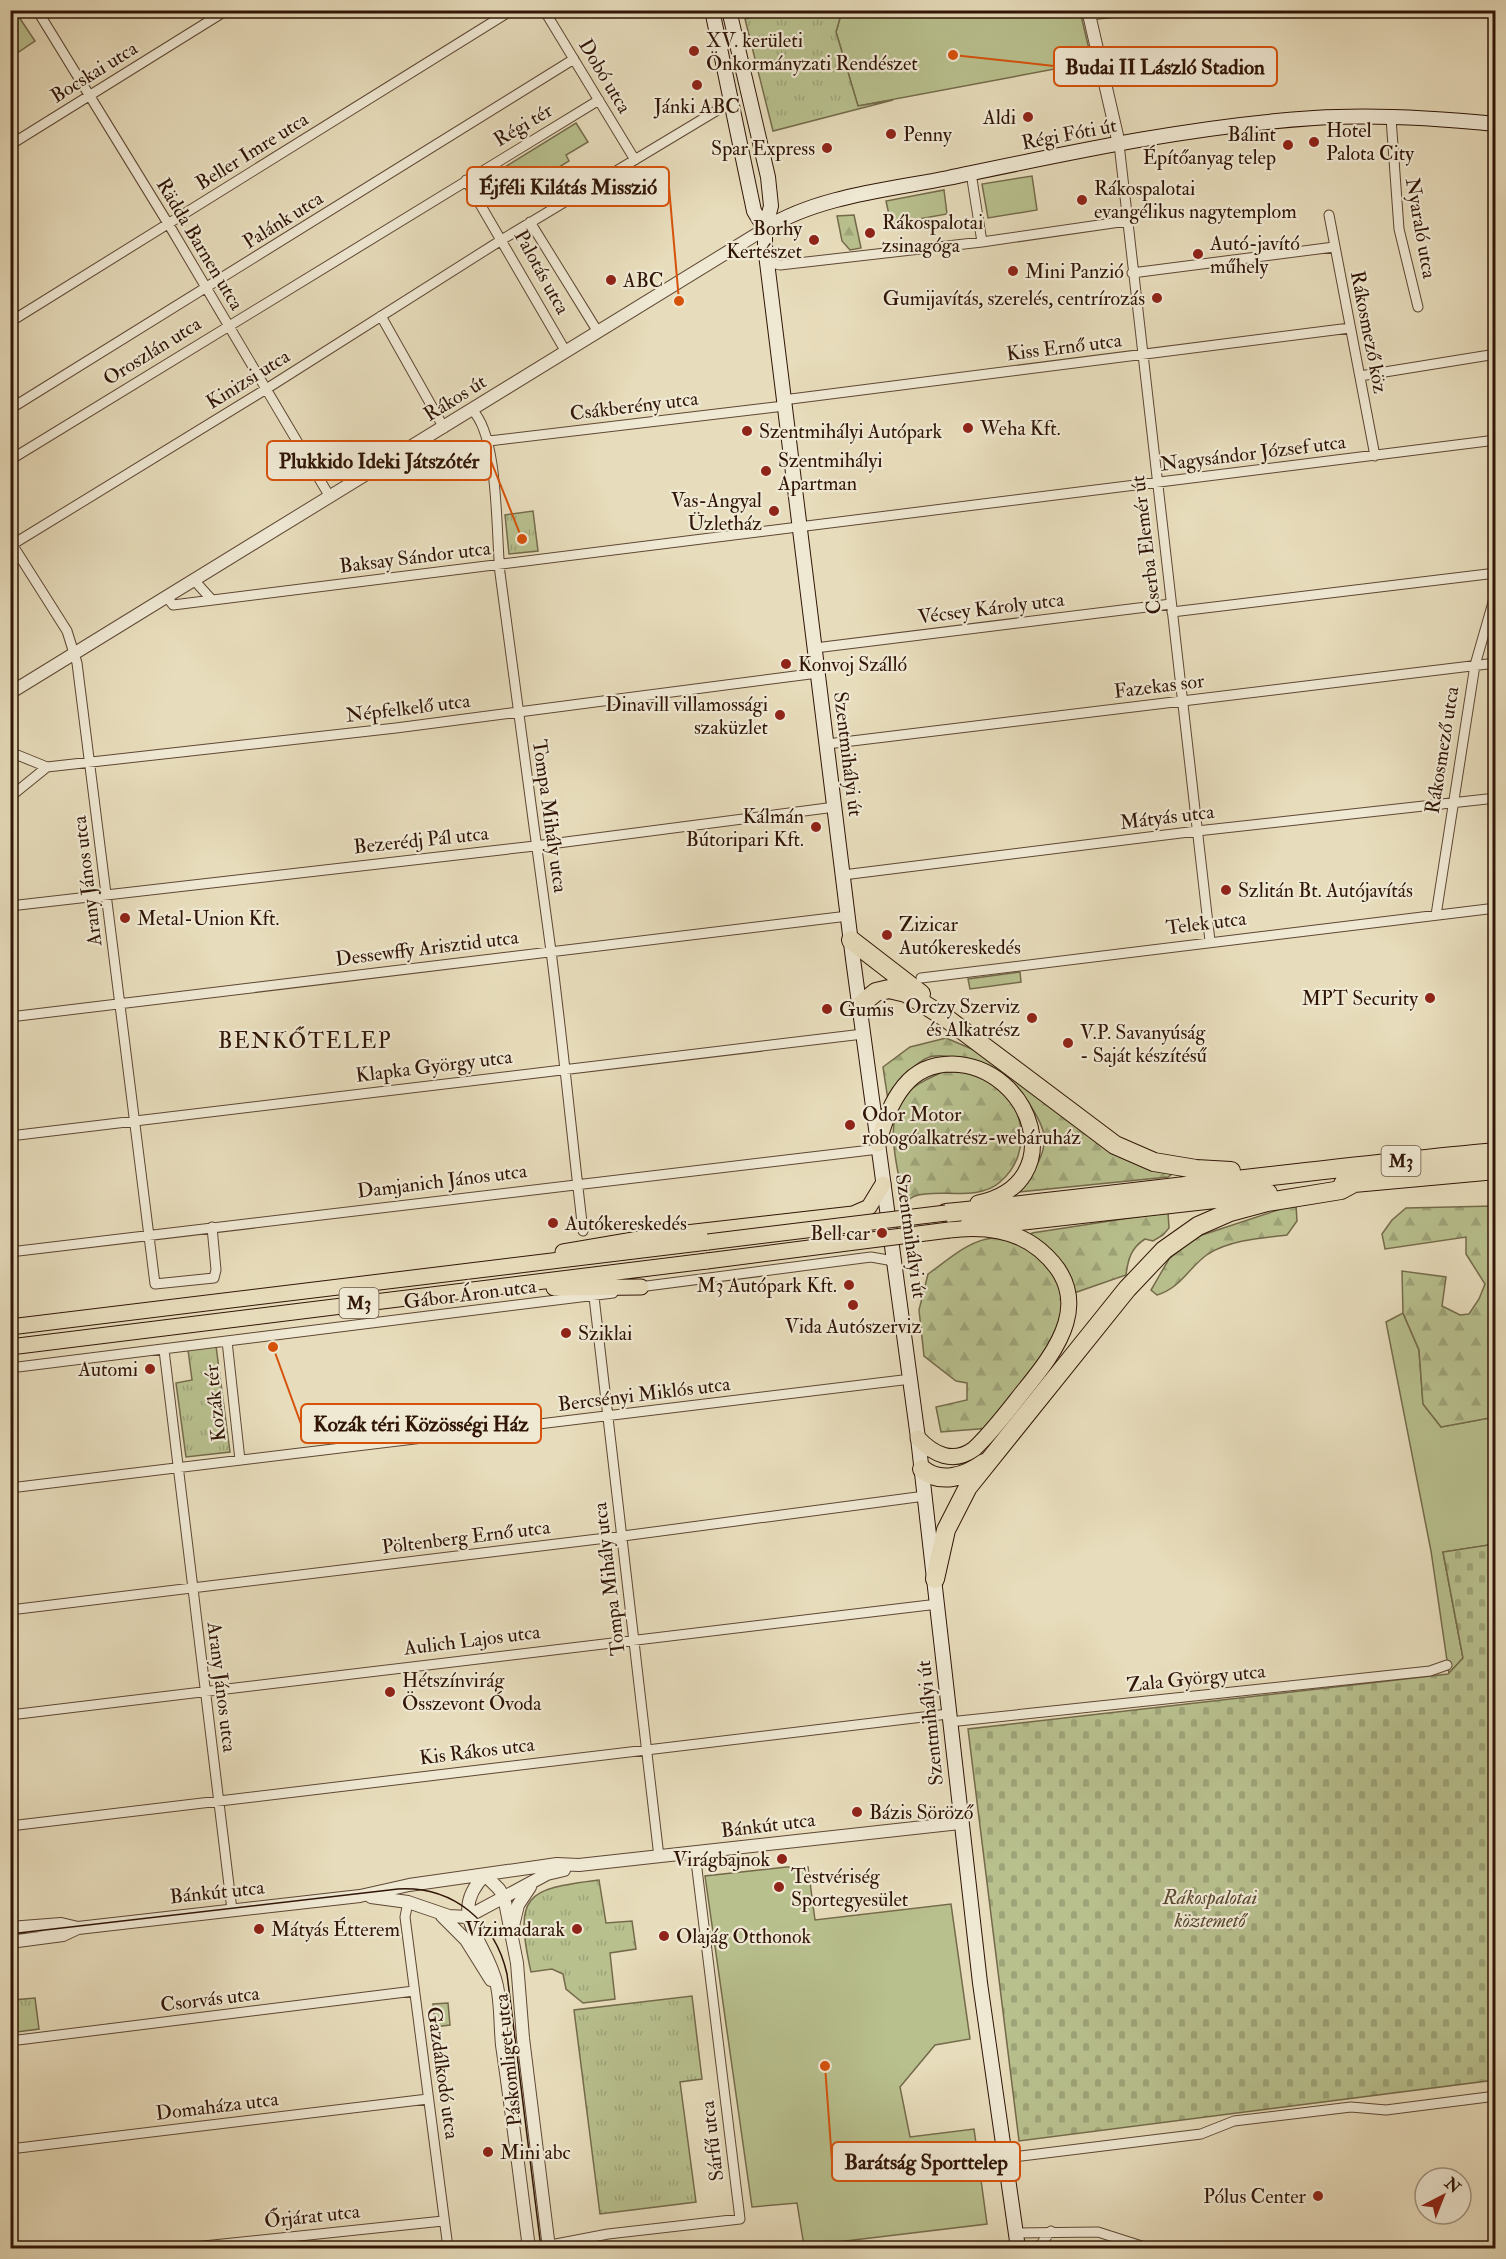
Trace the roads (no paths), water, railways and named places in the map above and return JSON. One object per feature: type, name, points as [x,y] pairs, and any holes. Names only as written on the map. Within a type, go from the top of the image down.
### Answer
[{"type":"highway","points":[[851,940],[924,997],[946,1018]]},
{"type":"highway","points":[[859,1006],[876,992],[889,989],[906,993],[946,1018],[1096,1134],[1154,1162],[1196,1170],[1227,1171],[1278,1166],[1306,1170]]},
{"type":"highway","name":"M3","points":[[948,1221],[1306,1170],[1496,1152]]},
{"type":"highway","name":"M3","points":[[969,1227],[1354,1183],[1496,1170]]},
{"type":"highway","points":[[934,1579],[939,1552],[957,1506],[994,1454],[1127,1289],[1164,1250],[1181,1236],[1230,1212],[1268,1202],[1341,1190],[1354,1183]]},
{"type":"highway","points":[[922,1469],[933,1477],[955,1477],[981,1465],[994,1454]]},
{"type":"main road","points":[[712,10],[754,211],[765,229]]},
{"type":"main road","points":[[729,10],[759,132],[771,206],[765,229]]},
{"type":"main road","name":"Régi Fóti út","points":[[765,229],[799,212],[823,204],[1119,144],[1272,121],[1317,117],[1496,123]]},
{"type":"main road","points":[[737,130],[759,132]]},
{"type":"main road","name":"Szentmihályi út","points":[[765,229],[783,403],[801,526],[859,1006],[922,1469],[960,1823],[1018,2248]]},
{"type":"main road","points":[[878,1146],[894,1100],[904,1086],[926,1069],[942,1064],[980,1069],[1010,1089],[1022,1104],[1030,1123],[1033,1142],[1027,1171],[1008,1193],[948,1221]]},
{"type":"main road","points":[[484,1271],[584,1247],[854,1214],[869,1207],[883,1184]]},
{"type":"main road","name":"M3","points":[[10,1347],[707,1261],[948,1221]]},
{"type":"main road","name":"M3","points":[[10,1327],[708,1242],[948,1221],[969,1227]]},
{"type":"main road","points":[[918,1438],[934,1453],[945,1457],[960,1457],[974,1449],[1056,1348],[1068,1316],[1065,1285],[1047,1256],[1026,1240],[1009,1233],[969,1227]]},
{"type":"main road","points":[[485,1288],[641,1287]]},
{"type":"street","name":"Rädda Barnen utca","points":[[36,10],[168,224],[330,497]]},
{"type":"street","name":"Bocskai utca","points":[[10,145],[227,10]]},
{"type":"street","name":"Beller Imre utca","points":[[10,322],[512,10]]},
{"type":"street","name":"Dobó utca","points":[[544,10],[635,160]]},
{"type":"street","points":[[1119,144],[1088,13],[1136,10]]},
{"type":"street","name":"Palánk utca","points":[[10,409],[207,289],[574,59]]},
{"type":"street","name":"Régi tér","points":[[466,180],[599,100]]},
{"type":"street","name":"Kinizsi utca","points":[[11,543],[265,390],[530,222],[721,108],[731,106]]},
{"type":"street","name":"Nyaraló utca","points":[[1391,118],[1398,229],[1418,307]]},
{"type":"street","name":"Cserba Elemér út","points":[[1119,144],[1210,941]]},
{"type":"street","points":[[971,173],[982,242]]},
{"type":"street","name":"Palotás utca","points":[[466,180],[566,352]]},
{"type":"street","name":"Oroszlán utca","points":[[10,460],[466,180]]},
{"type":"street","name":"Rákosmező köz","points":[[1329,215],[1375,456]]},
{"type":"street","points":[[767,262],[780,265],[982,242],[1127,221]]},
{"type":"street","points":[[530,222],[598,332]]},
{"type":"street","name":"Rákos út","points":[[10,693],[765,229]]},
{"type":"street","points":[[1132,273],[1334,247]]},
{"type":"street","points":[[381,316],[444,428]]},
{"type":"street","name":"Kiss Ernő utca","points":[[783,403],[1350,328]]},
{"type":"street","points":[[1360,376],[1496,354]]},
{"type":"street","name":"Csákberény utca","points":[[489,441],[783,403]]},
{"type":"street","name":"Tompa Mihály utca","points":[[472,410],[481,419],[489,441],[500,566],[534,846],[551,951],[583,1231]]},
{"type":"street","name":"Nagysándor József utca","points":[[801,526],[1157,484],[1496,440]]},
{"type":"street","name":"Baksay Sándor utca","points":[[167,597],[173,605],[500,566],[801,526]]},
{"type":"street","name":"Arany János utca","points":[[11,543],[67,631],[74,653],[91,762],[132,1121],[150,1234]]},
{"type":"street","name":"Vécsey Károly utca","points":[[815,648],[1496,573]]},
{"type":"street","points":[[194,580],[211,599]]},
{"type":"street","name":"Rákosmező utca","points":[[1436,915],[1451,803],[1475,665],[1496,592]]},
{"type":"street","name":"Fazekas sor","points":[[827,744],[1496,663]]},
{"type":"street","name":"Népfelkelő utca","points":[[47,767],[518,712],[818,673]]},
{"type":"street","points":[[10,752],[47,767],[10,796]]},
{"type":"street","name":"Mátyás utca","points":[[843,875],[1197,831],[1496,798]]},
{"type":"street","name":"Bezerédj Pál utca","points":[[10,906],[534,846],[835,807]]},
{"type":"street","name":"Telek utca","points":[[921,978],[1210,941],[1496,908]]},
{"type":"street","name":"Dessewffy Arisztid utca","points":[[10,1017],[848,916]]},
{"type":"street","name":"Klapka György utca","points":[[10,1136],[863,1034]]},
{"type":"street","name":"Damjanich János utca","points":[[10,1252],[878,1146]]},
{"type":"street","points":[[150,1234],[155,1284],[214,1278],[216,1270],[212,1227]]},
{"type":"street","name":"Gábor Áron utca","points":[[10,1368],[594,1297],[641,1287],[871,1257],[888,1260],[896,1265]]},
{"type":"street","name":"Tompa Mihály utca","points":[[594,1297],[659,1857]]},
{"type":"street","name":"Kozák tér","points":[[177,1468],[240,1460],[227,1341]]},
{"type":"street","points":[[10,1488],[177,1468],[164,1350]]},
{"type":"street","name":"Bercsényi Miklós utca","points":[[240,1460],[910,1379]]},
{"type":"street","name":"Arany János utca","points":[[177,1468],[232,1910]]},
{"type":"street","name":"Pöltenberg Ernő utca","points":[[10,1610],[623,1536],[925,1496]]},
{"type":"street","name":"Aulich Lajos utca","points":[[10,1715],[634,1638],[938,1604]]},
{"type":"street","name":"Zala György utca","points":[[949,1718],[1430,1671],[1447,1665]]},
{"type":"street","name":"Kis Rákos utca","points":[[10,1826],[646,1749],[949,1718]]},
{"type":"street","name":"Bánkút utca","points":[[10,1942],[63,1935],[78,1928],[360,1896],[409,1885],[557,1864],[579,1865],[659,1857],[960,1823]]},
{"type":"street","name":"Sárfű utca","points":[[535,2248],[549,2248],[608,2234],[740,2219],[695,1853]]},
{"type":"street","name":"Bánkút utca","points":[[360,1896],[408,1902],[449,1916],[467,1917],[547,1874],[579,1865]]},
{"type":"street","points":[[467,1917],[470,1893],[485,1875]]},
{"type":"street","name":"Páskomliget utca","points":[[485,1875],[495,1884],[504,1898],[512,1936],[549,2248]]},
{"type":"street","points":[[512,1936],[518,1905],[535,1881]]},
{"type":"street","name":"Gazdálkodó utca","points":[[408,1902],[405,1917],[448,2248]]},
{"type":"street","name":"Páskomliget utca","points":[[434,1909],[466,1940],[499,1995]]},
{"type":"street","name":"Páskomliget utca","points":[[467,1917],[491,1964],[499,1995],[502,2041],[529,2248]]},
{"type":"street","name":"Bánkút utca","points":[[10,1928],[61,1924],[78,1928]]},
{"type":"street","name":"Csorvás utca","points":[[10,2041],[414,1991]]},
{"type":"street","points":[[1005,2158],[1201,2134],[1234,2121],[1351,2107],[1386,2110],[1496,2096]]},
{"type":"street","name":"Domaháza utca","points":[[10,2149],[428,2099]]},
{"type":"street","name":"Őrjárat utca","points":[[184,2248],[443,2221]]},
{"type":"street","points":[[1038,2248],[1051,2232]]},
{"type":"street","points":[[1016,2233],[1098,2232],[1148,2248]]},
{"type":"tram line","points":[[10,1934],[398,1889],[437,1894],[469,1910],[493,1938],[507,1974],[541,2248]]},
{"type":"place","name":"XV. kerületi Önkormányzati Rendészet","points":[[694,51]]},
{"type":"place","name":"Budai II László Stadion","points":[[953,55]]},
{"type":"place","name":"Jánki ABC","points":[[697,85]]},
{"type":"place","name":"Aldi","points":[[1028,117]]},
{"type":"place","name":"Penny","points":[[891,134]]},
{"type":"place","name":"Hotel Palota City","points":[[1314,142]]},
{"type":"place","name":"Bálint Építőanyag telep","points":[[1288,145]]},
{"type":"place","name":"Spar Express","points":[[827,148]]},
{"type":"place","name":"Rákospalotai evangélikus nagytemplom","points":[[1082,200]]},
{"type":"place","name":"Rákospalotai zsinagóga","points":[[870,233]]},
{"type":"place","name":"Borhy Kertészet","points":[[814,240]]},
{"type":"place","name":"Autó-javító műhely","points":[[1198,254]]},
{"type":"place","name":"Mini Panzió","points":[[1013,271]]},
{"type":"place","name":"ABC","points":[[611,280]]},
{"type":"place","name":"Gumijavítás, szerelés, centrírozás","points":[[1157,298]]},
{"type":"place","name":"Éjféli Kilátás Misszió","points":[[679,301]]},
{"type":"place","name":"Weha Kft.","points":[[968,428]]},
{"type":"place","name":"Szentmihályi Autópark","points":[[747,431]]},
{"type":"place","name":"Szentmihályi Apartman","points":[[766,471]]},
{"type":"place","name":"Vas-Angyal Üzletház","points":[[774,511]]},
{"type":"place","name":"Plukkido Ideki Játszótér","points":[[522,539]]},
{"type":"place","name":"Konvoj Szálló","points":[[786,664]]},
{"type":"place","name":"Dinavill villamossági szaküzlet","points":[[780,715]]},
{"type":"place","name":"Kálmán Bútoripari Kft.","points":[[816,827]]},
{"type":"place","name":"Szlitán Bt. Autójavítás","points":[[1226,890]]},
{"type":"place","name":"Metal-Union Kft.","points":[[125,918]]},
{"type":"place","name":"Zizicar Autókereskedés","points":[[887,935]]},
{"type":"place","name":"MPT Security","points":[[1430,998]]},
{"type":"place","name":"Gumis","points":[[827,1009]]},
{"type":"place","name":"Orczy Szerviz és Alkatrész","points":[[1032,1018]]},
{"type":"place","name":"V.P. Savanyúság - Saját készítésű","points":[[1068,1043]]},
{"type":"place","name":"Odor Motor robogóalkatrész-webáruház","points":[[850,1125]]},
{"type":"place","name":"Autókereskedés","points":[[553,1223]]},
{"type":"place","name":"Bell car","points":[[882,1233]]},
{"type":"place","name":"M3 Autópark Kft.","points":[[849,1285]]},
{"type":"place","name":"Vida Autószerviz","points":[[853,1305]]},
{"type":"place","name":"Sziklai","points":[[566,1333]]},
{"type":"place","name":"Kozák téri Közösségi Ház","points":[[273,1347]]},
{"type":"place","name":"Automi","points":[[150,1369]]},
{"type":"place","name":"Hétszínvirág Összevont Óvoda","points":[[390,1692]]},
{"type":"place","name":"Bázis Söröző","points":[[857,1812]]},
{"type":"place","name":"Virágbajnok","points":[[782,1859]]},
{"type":"place","name":"Testvériség Sportegyesület","points":[[779,1887]]},
{"type":"place","name":"Mátyás Étterem","points":[[259,1929]]},
{"type":"place","name":"Vízimadarak","points":[[577,1929]]},
{"type":"place","name":"Olajág Otthonok","points":[[664,1936]]},
{"type":"place","name":"Barátság Sporttelep","points":[[825,2066]]},
{"type":"place","name":"Mini abc","points":[[488,2152]]},
{"type":"place","name":"Pólus Center","points":[[1318,2196]]},
{"type":"district","name":"BENKŐTELEP","points":[[305,1041]]},
{"type":"park label","name":"Rákospalotai köztemető","points":[[1210,1908]]}]
